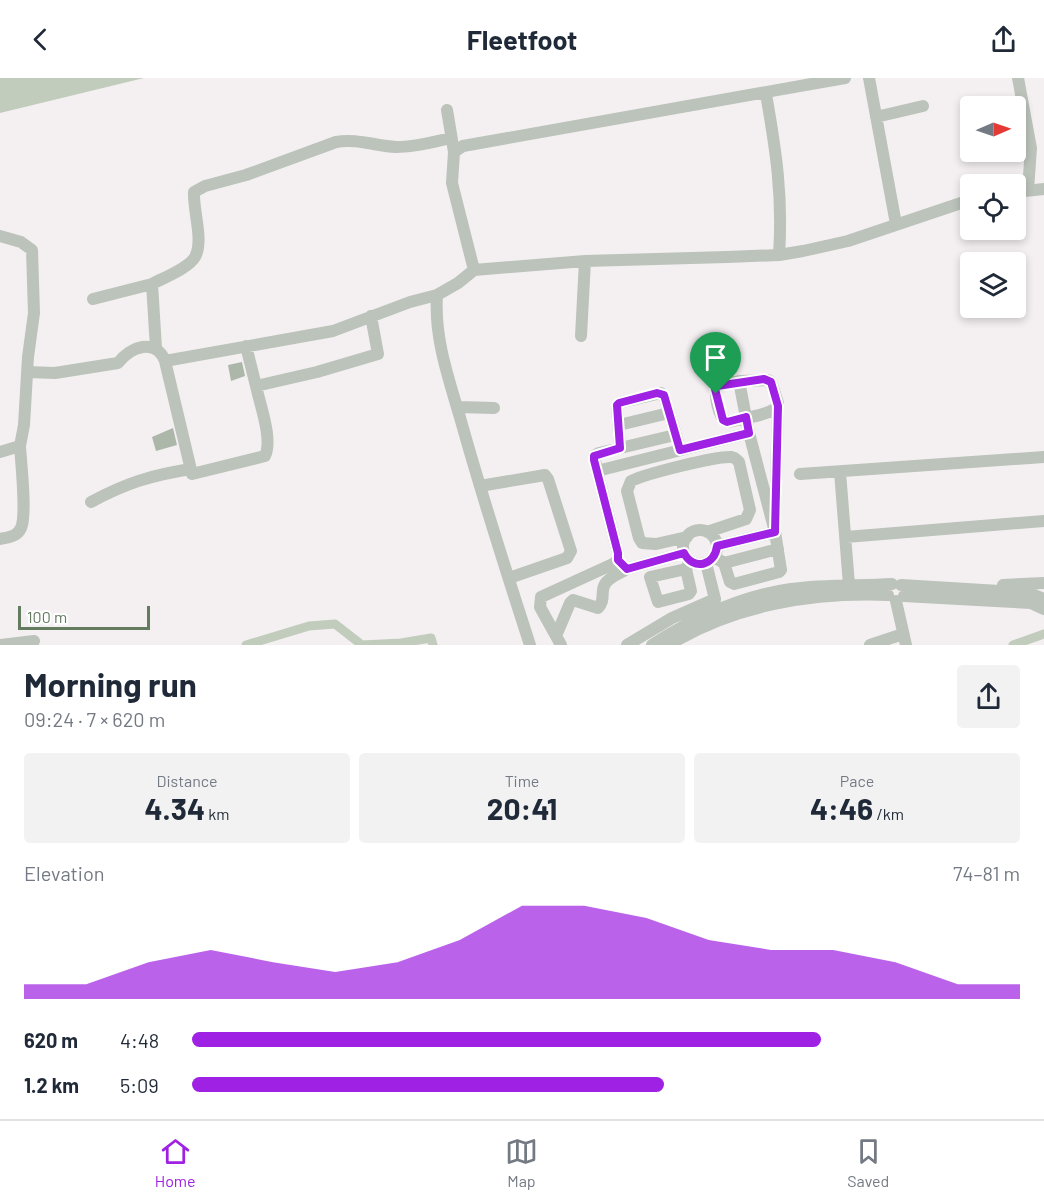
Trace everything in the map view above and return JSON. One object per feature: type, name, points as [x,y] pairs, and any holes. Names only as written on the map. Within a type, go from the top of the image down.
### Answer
[{"type":"street","points":[[454,152],[463,146],[766,94],[845,78]]},
{"type":"street","points":[[869,78],[896,224]]},
{"type":"street","points":[[1018,78],[1031,148],[1026,174]]},
{"type":"street","points":[[766,94],[777,155],[781,195],[779,255]]},
{"type":"street","points":[[876,117],[923,106]]},
{"type":"street","points":[[447,110],[454,152],[452,183],[474,270]]},
{"type":"street","points":[[93,299],[152,284],[180,270],[195,258],[199,244],[194,192],[205,186],[246,175],[336,142],[348,140],[385,146],[413,147],[451,138]]},
{"type":"street","points":[[1026,191],[1044,189]]},
{"type":"street","points":[[165,361],[333,331],[371,316],[437,296],[474,270],[585,261],[779,255],[848,241],[960,203]]},
{"type":"street","points":[[0,236],[21,242],[32,249],[34,313],[32,372],[20,446],[23,508],[21,528],[14,536],[0,539]]},
{"type":"street","points":[[581,336],[585,261]]},
{"type":"street","points":[[152,284],[156,348]]},
{"type":"street","points":[[437,296],[438,338],[480,486],[530,645]]},
{"type":"street","points":[[256,386],[317,372],[378,354],[371,316]]},
{"type":"street","points":[[32,372],[55,373],[118,363],[126,353],[141,347],[156,348],[163,354],[192,474],[265,456],[268,440],[246,346]]},
{"type":"street","points":[[775,532],[778,406],[771,382],[768,380],[739,381],[717,386],[715,389],[723,420],[727,422],[774,410],[778,406]]},
{"type":"street","points":[[715,557],[730,582],[734,584],[779,572],[782,566],[749,433],[739,381]]},
{"type":"street","points":[[620,448],[617,405],[622,401],[661,393],[666,399],[680,450]]},
{"type":"street","points":[[457,407],[494,408]]},
{"type":"street","points":[[619,425],[669,413]]},
{"type":"street","points":[[597,471],[749,433]]},
{"type":"street","points":[[627,569],[618,560],[594,456],[675,435]]},
{"type":"street","points":[[697,445],[701,462]]},
{"type":"street","points":[[0,452],[20,446]]},
{"type":"street","points":[[658,455],[662,472]]},
{"type":"street","points":[[729,457],[739,462],[750,510],[749,515],[746,519],[707,532],[696,531],[687,537],[642,543],[627,491],[628,484],[636,478],[701,462],[729,457]]},
{"type":"street","points":[[800,474],[1044,458]]},
{"type":"street","points":[[91,502],[122,485],[158,474],[191,469]]},
{"type":"street","points":[[742,474],[758,470]]},
{"type":"street","points":[[840,472],[849,585]]},
{"type":"street","points":[[480,486],[545,475],[548,478],[571,551],[567,558],[509,578]]},
{"type":"street","points":[[846,537],[1044,521]]},
{"type":"street","points":[[707,532],[712,535],[718,610]]},
{"type":"street","points":[[559,640],[570,603],[578,600],[598,608],[603,601],[604,585],[627,569],[646,564],[686,561],[700,564],[775,532]]},
{"type":"street","points":[[658,602],[689,594],[691,591],[684,542],[687,537]]},
{"type":"street","points":[[715,557],[778,549]]},
{"type":"street","points":[[559,640],[540,607],[541,597],[618,560]]},
{"type":"street","points":[[650,577],[686,561]]},
{"type":"street","points":[[646,564],[664,623]]},
{"type":"street","points":[[652,645],[694,620],[718,610],[769,605],[792,600],[863,594],[1044,583]]},
{"type":"street","points":[[627,645],[664,623],[789,589],[849,585],[896,592],[1034,595],[1044,599]]},
{"type":"street","points":[[964,588],[1031,603],[1044,609]]},
{"type":"street","points":[[870,645],[904,639],[896,592]]},
{"type":"street","points":[[669,645],[718,610]]},
{"type":"street","points":[[0,645],[34,641]]},
{"type":"shaded area","points":[[0,78],[144,78],[0,113]]},
{"type":"building","points":[[242,362],[245,376],[231,381],[228,365]]},
{"type":"building","points":[[173,428],[177,445],[156,451],[152,437]]},
{"type":"waterway","points":[[246,645],[309,626],[335,624],[362,645],[401,643],[431,638],[433,645]]},
{"type":"waterway","points":[[1013,645],[1044,634]]},
{"type":"route","points":[[764,379],[771,382],[778,406],[775,532],[717,546],[714,557],[706,563],[695,564],[686,558],[684,553],[627,569],[618,560],[594,460],[594,456],[599,453],[620,448],[617,405],[622,401],[657,393],[664,395],[680,450],[749,433],[746,417],[727,422],[723,420],[716,394],[715,389],[720,385],[764,379]]}]
